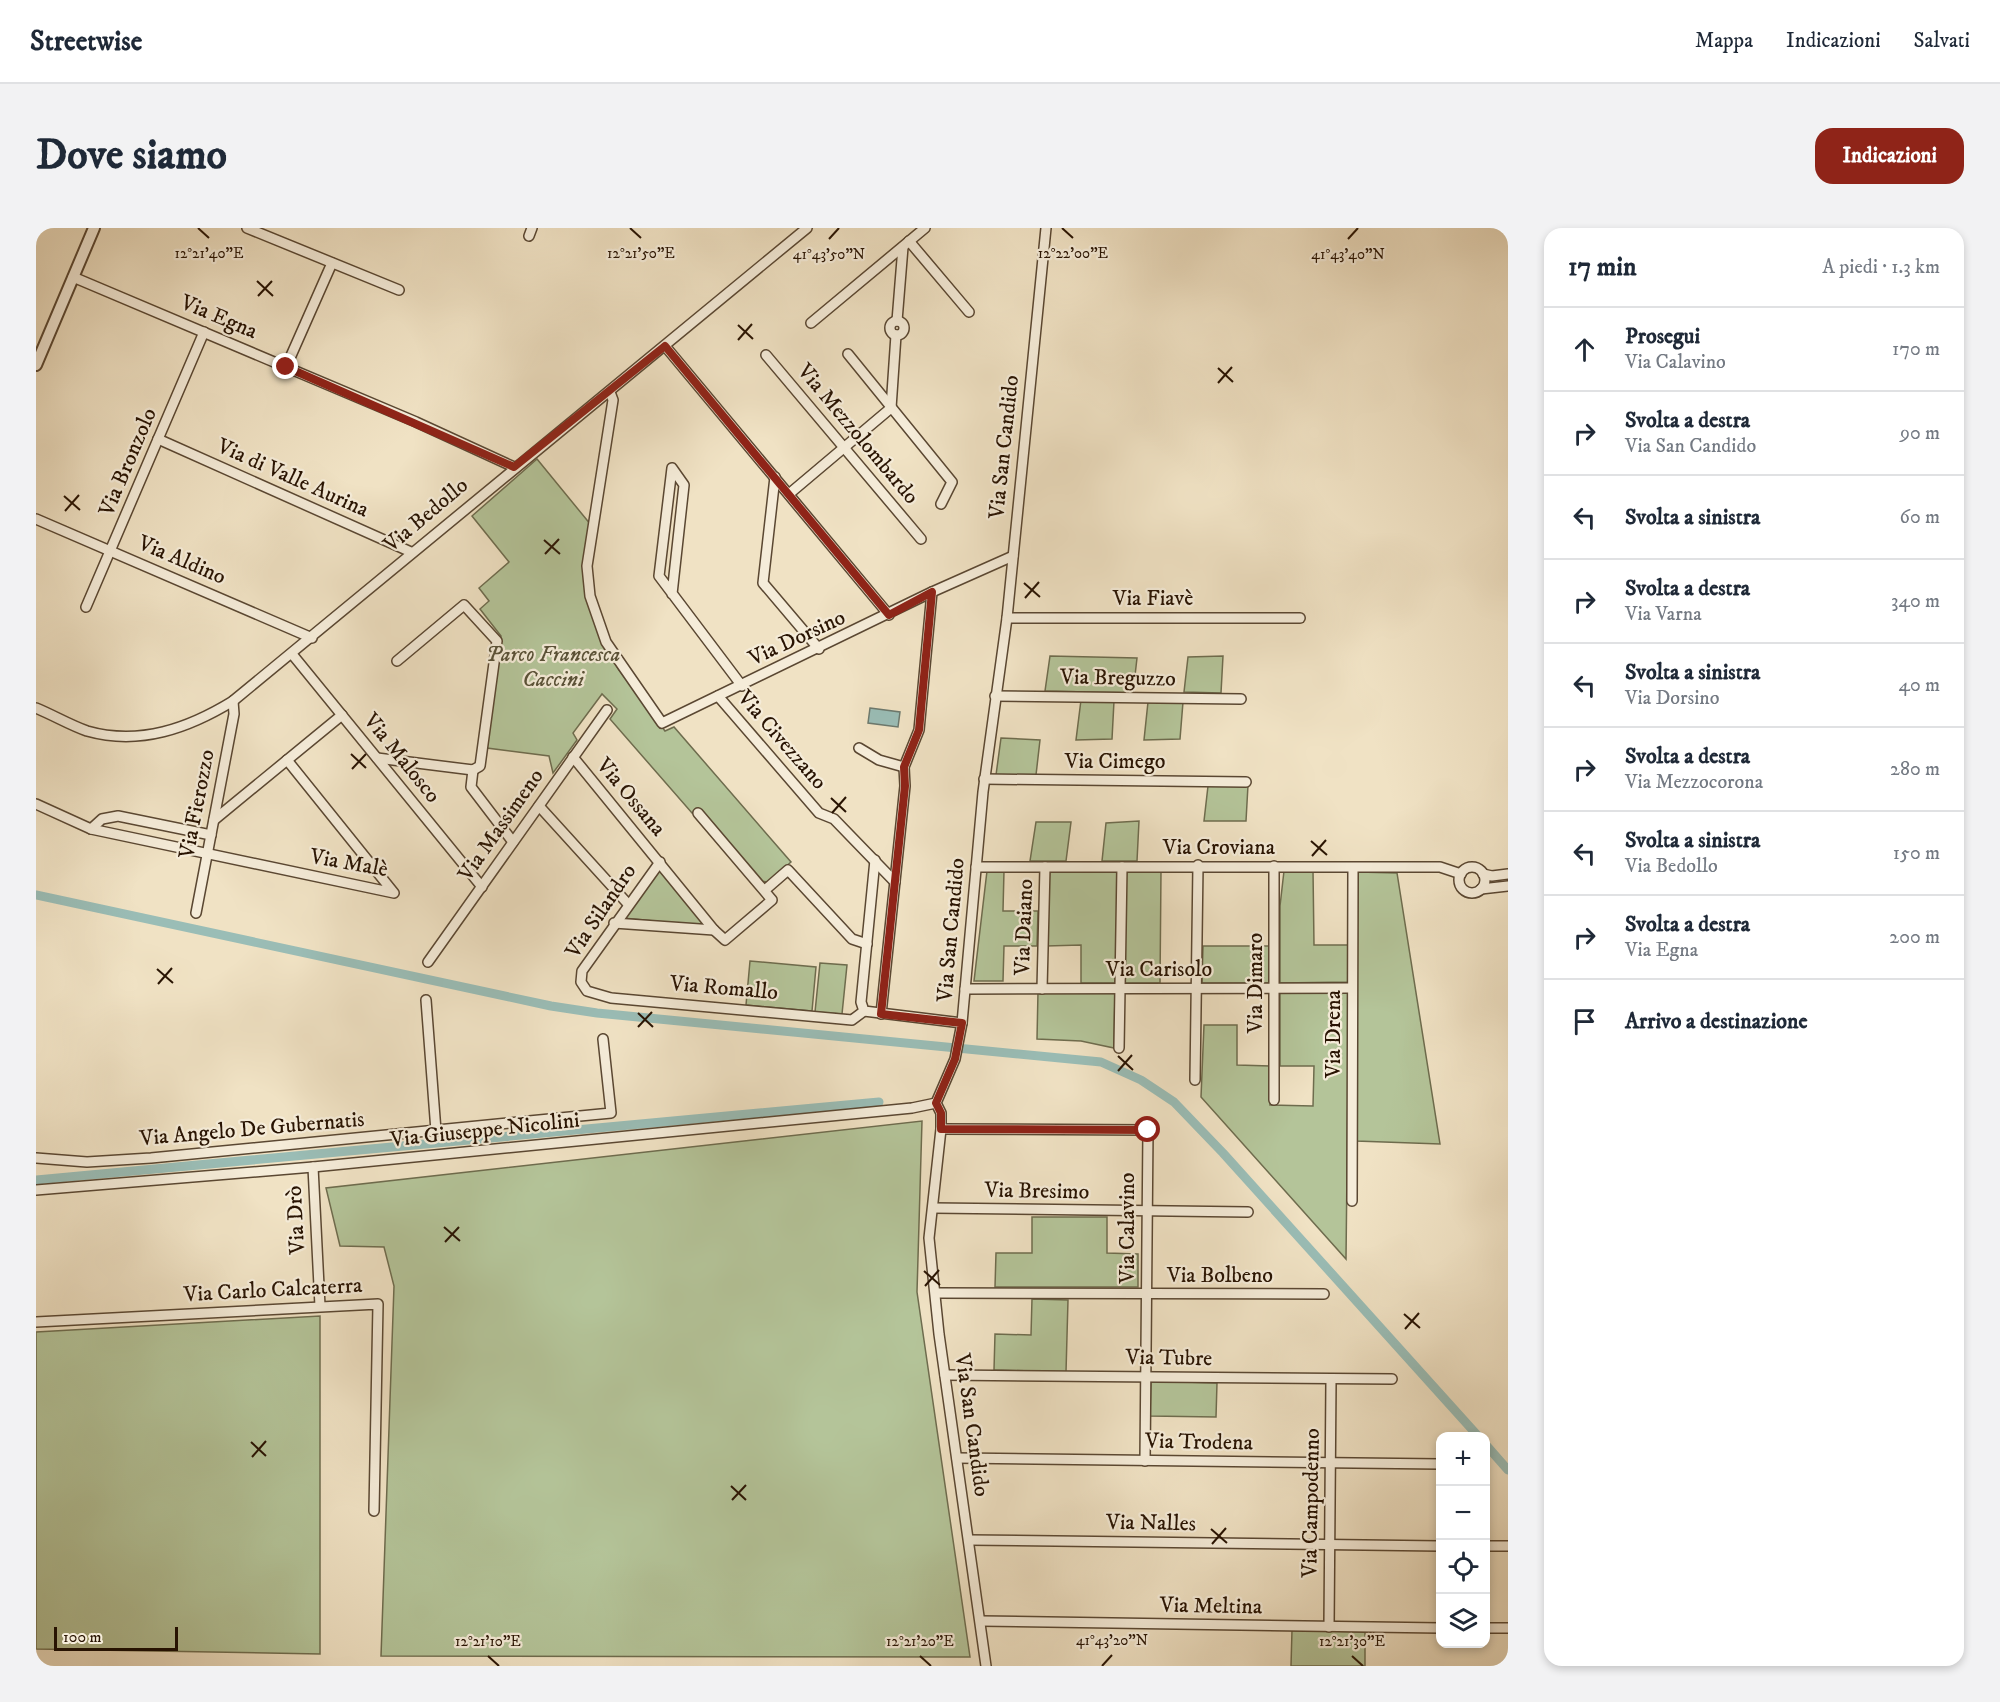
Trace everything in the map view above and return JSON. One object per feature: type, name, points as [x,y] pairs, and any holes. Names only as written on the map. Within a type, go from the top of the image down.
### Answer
[{"type":"street","points":[[36,364],[94,228]]},
{"type":"street","points":[[247,228],[399,290]]},
{"type":"street","name":"Via Bedollo","points":[[36,708],[88,731],[143,736],[176,730],[205,719],[233,701],[312,638],[411,552],[610,392],[807,228]]},
{"type":"street","points":[[811,323],[925,228]]},
{"type":"street","name":"Via San Candido","points":[[986,1666],[945,1375],[929,1238],[941,1129],[941,1113],[936,1103],[955,1059],[962,1023],[984,779],[1013,556],[1046,228]]},
{"type":"street","points":[[906,244],[969,312]]},
{"type":"street","points":[[789,494],[891,408],[896,335],[890,329],[891,325],[897,321],[906,244]]},
{"type":"street","points":[[286,367],[332,263]]},
{"type":"street","name":"Via Egna","points":[[73,277],[514,467]]},
{"type":"street","name":"Via Bronzolo","points":[[86,607],[204,332]]},
{"type":"street","points":[[665,346],[889,615]]},
{"type":"street","points":[[848,354],[952,482],[941,504]]},
{"type":"street","name":"Via Mezzolombardo","points":[[766,355],[921,539]]},
{"type":"street","name":"Via Dorsino","points":[[610,392],[613,400],[587,566],[590,596],[606,642],[662,723],[819,649],[932,592],[1013,556]]},
{"type":"street","name":"Via di Valle Aurina","points":[[158,439],[411,552]]},
{"type":"street","points":[[672,594],[684,485],[672,468],[659,576],[672,594],[742,686]]},
{"type":"street","points":[[774,477],[763,583],[819,649]]},
{"type":"street","name":"Via Aldino","points":[[36,519],[312,638]]},
{"type":"street","points":[[881,1014],[904,767],[919,730],[932,592]]},
{"type":"street","points":[[377,758],[473,770],[480,766],[497,641],[464,605],[397,661]]},
{"type":"street","name":"Via Fiavè","points":[[1006,618],[1300,618]]},
{"type":"street","name":"Via Malosco","points":[[292,654],[482,886]]},
{"type":"street","name":"Via Civezzano","points":[[718,696],[819,813],[834,819],[895,882]]},
{"type":"street","name":"Via Breguzzo","points":[[995,696],[1241,699]]},
{"type":"street","name":"Via Fierozzo","points":[[196,913],[234,714],[233,701]]},
{"type":"street","name":"Via Massimeno","points":[[428,962],[607,710]]},
{"type":"street","points":[[214,820],[342,715]]},
{"type":"street","points":[[859,748],[879,760],[904,767]]},
{"type":"street","name":"Via Ossana","points":[[573,757],[714,930]]},
{"type":"street","name":"Via Malè","points":[[208,855],[394,893],[288,760]]},
{"type":"street","points":[[473,770],[471,787],[513,842]]},
{"type":"street","name":"Via Cimego","points":[[984,779],[1246,782]]},
{"type":"street","points":[[36,804],[91,829],[208,855]]},
{"type":"street","points":[[539,806],[628,904]]},
{"type":"street","points":[[614,923],[714,930],[725,940],[772,900],[698,813]]},
{"type":"street","points":[[91,829],[102,819],[118,816],[211,835]]},
{"type":"street","points":[[875,860],[861,1002],[864,1011],[962,1023]]},
{"type":"street","name":"Via Silandro","points":[[582,985],[582,972],[614,923],[660,862]]},
{"type":"street","points":[[1195,1080],[1198,865]]},
{"type":"street","name":"Via Croviana","points":[[976,867],[1198,865],[1440,867],[1461,874]]},
{"type":"street","name":"Via Dimaro","points":[[1274,866],[1274,1100]]},
{"type":"street","name":"Via Daiano","points":[[1042,988],[1045,867]]},
{"type":"street","points":[[1119,1048],[1122,867]]},
{"type":"street","points":[[1508,874],[1492,876],[1483,874],[1474,867],[1466,869],[1461,874],[1460,883],[1463,889],[1471,893],[1481,889],[1508,886]]},
{"type":"street","name":"Via Drena","points":[[1352,1201],[1353,868]]},
{"type":"street","points":[[765,890],[788,870],[852,939],[867,944]]},
{"type":"street","points":[[1481,889],[1485,882],[1483,874]]},
{"type":"street","name":"Via Romallo","points":[[582,985],[593,994],[646,1001],[852,1020],[864,1011]]},
{"type":"street","name":"Via Carisolo","points":[[965,989],[1352,988]]},
{"type":"street","points":[[426,1000],[436,1131]]},
{"type":"street","name":"Via Angelo De Gubernatis","points":[[36,1158],[87,1162],[131,1159],[611,1113],[603,1039]]},
{"type":"street","name":"Via Giuseppe Nicolini","points":[[36,1190],[313,1167],[912,1108],[936,1103]]},
{"type":"street","name":"Via Calavino","points":[[941,1129],[1148,1130],[1145,1461]]},
{"type":"street","name":"Via Drò","points":[[313,1167],[320,1306]]},
{"type":"street","name":"Via Bresimo","points":[[933,1208],[1248,1212]]},
{"type":"street","name":"Via Bolbeno","points":[[937,1293],[1324,1294]]},
{"type":"street","name":"Via Carlo Calcaterra","points":[[36,1322],[378,1304],[374,1511]]},
{"type":"street","name":"Via Tubre","points":[[945,1375],[1392,1379]]},
{"type":"street","name":"Via Campodenno","points":[[1329,1627],[1331,1380]]},
{"type":"street","name":"Via Trodena","points":[[957,1458],[1436,1464]]},
{"type":"street","name":"Via Nalles","points":[[969,1540],[1436,1546]]},
{"type":"street","points":[[1490,1546],[1508,1546]]},
{"type":"street","name":"Via Meltina","points":[[981,1621],[1436,1628]]},
{"type":"street","points":[[1490,1628],[1508,1628]]},
{"type":"green space","name":"Parco Francesca Caccini","points":[[537,459],[591,525],[584,565],[603,642],[619,670],[665,731],[674,727],[791,862],[768,882],[760,881],[697,809],[692,813],[610,719],[617,709],[602,694],[573,733],[577,740],[553,773],[549,756],[487,748],[501,636],[480,609],[489,601],[479,588],[509,562],[472,516]]},
{"type":"green space","points":[[1050,656],[1137,658],[1133,693],[1045,691]]},
{"type":"green space","points":[[1223,656],[1221,693],[1184,692],[1188,657]]},
{"type":"green space","points":[[1081,700],[1114,701],[1112,739],[1076,740]]},
{"type":"green space","points":[[1148,702],[1183,702],[1180,739],[1144,740]]},
{"type":"green space","points":[[1001,738],[1040,740],[1036,775],[996,775]]},
{"type":"green space","points":[[1248,785],[1246,821],[1204,821],[1208,786]]},
{"type":"green space","points":[[1139,821],[1137,861],[1102,861],[1106,823]]},
{"type":"green space","points":[[1036,822],[1071,822],[1066,861],[1030,861]]},
{"type":"green space","points":[[659,870],[706,926],[623,918]]},
{"type":"green space","points":[[1049,870],[1118,870],[1115,983],[1081,983],[1081,945],[1046,946]]},
{"type":"green space","points":[[1313,870],[1314,945],[1349,945],[1349,982],[1280,983],[1280,906],[1284,871]]},
{"type":"green space","points":[[987,871],[1004,871],[1003,911],[1038,911],[1037,946],[1004,946],[1003,981],[974,981]]},
{"type":"green space","points":[[1125,871],[1161,871],[1160,983],[1124,983]]},
{"type":"green space","points":[[1358,872],[1397,873],[1440,1144],[1356,1141]]},
{"type":"green space","points":[[1203,946],[1272,946],[1272,983],[1202,983]]},
{"type":"green space","points":[[750,961],[816,967],[812,1011],[746,1005]]},
{"type":"green space","points":[[820,963],[847,965],[842,1014],[815,1012]]},
{"type":"green space","points":[[1349,990],[1346,1259],[1201,1097],[1204,1025],[1237,1025],[1237,1065],[1270,1066],[1270,1105],[1313,1106],[1314,1066],[1280,1066],[1280,991]]},
{"type":"green space","points":[[1038,992],[1115,993],[1114,1048],[1081,1041],[1037,1039]]},
{"type":"green space","points":[[922,1121],[917,1292],[970,1657],[381,1656],[394,1286],[384,1247],[340,1246],[326,1188]]},
{"type":"green space","points":[[1032,1217],[1107,1217],[1107,1253],[1138,1254],[1138,1287],[995,1287],[996,1253],[1032,1253]]},
{"type":"green space","points":[[1032,1299],[1068,1300],[1066,1372],[994,1370],[995,1334],[1031,1335]]},
{"type":"green space","points":[[320,1316],[320,1654],[36,1649],[36,1332]]},
{"type":"green space","points":[[1151,1381],[1217,1383],[1216,1417],[1150,1416]]},
{"type":"green space","points":[[1292,1630],[1365,1632],[1365,1666],[1291,1666]]},
{"type":"water","points":[[870,708],[900,712],[898,727],[868,723]]},
{"type":"waterway","points":[[36,895],[551,1006],[597,1013],[1101,1062],[1141,1080],[1174,1102],[1223,1153],[1474,1432]]},
{"type":"waterway","points":[[36,1180],[879,1102]]},
{"type":"waterway","points":[[1490,1450],[1508,1470]]},
{"type":"route","points":[[286,367],[416,422],[514,467],[665,346],[889,615],[932,592],[919,730],[904,767],[905,786],[881,1014],[962,1023],[955,1059],[942,1094],[936,1103],[941,1113],[941,1129],[1148,1130]]}]
